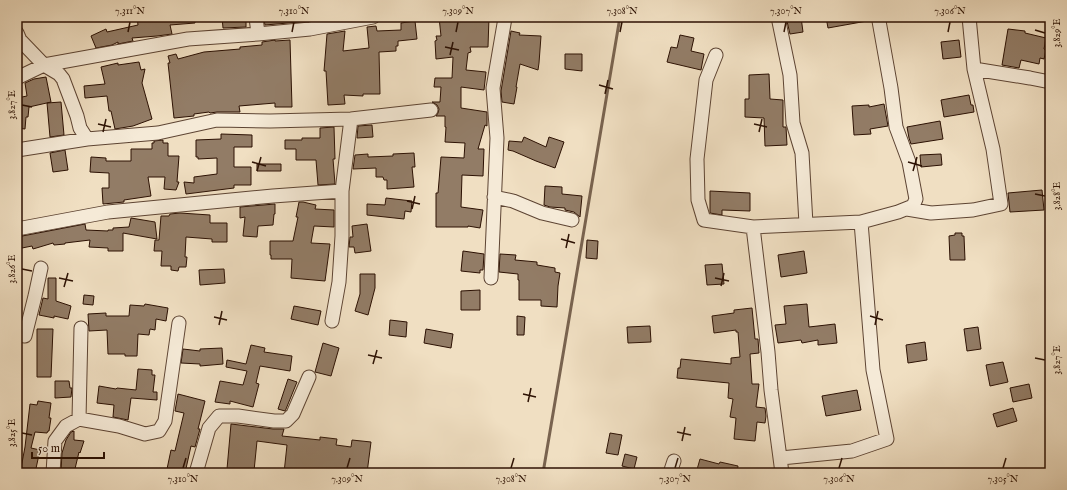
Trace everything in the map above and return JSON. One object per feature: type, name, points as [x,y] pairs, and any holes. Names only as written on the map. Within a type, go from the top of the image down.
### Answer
[{"type":"street","points":[[256,17],[258,34]]},
{"type":"street","points":[[17,78],[44,65],[188,39],[310,29],[373,17]]},
{"type":"street","points":[[491,278],[497,138],[492,88],[504,17]]},
{"type":"street","points":[[778,17],[790,76],[793,123],[802,153],[806,224]]},
{"type":"street","points":[[906,209],[931,213],[973,210],[1001,204],[993,149],[974,69],[969,17]]},
{"type":"street","points":[[716,55],[706,80],[697,159],[698,200],[704,220],[753,227],[860,222],[906,209],[913,206],[916,199],[909,162],[896,127],[879,20]]},
{"type":"street","points":[[17,34],[20,40],[44,65],[59,74],[63,79],[78,116],[80,128],[87,139]]},
{"type":"street","points":[[974,69],[1050,82]]},
{"type":"street","points":[[17,150],[87,139],[158,133],[217,120],[270,121],[351,119],[431,110]]},
{"type":"street","points":[[332,321],[339,274],[342,236],[342,191],[351,119]]},
{"type":"street","points":[[17,229],[108,212],[342,191]]},
{"type":"street","points":[[494,197],[513,201],[542,213],[572,220]]},
{"type":"street","points":[[781,458],[852,451],[888,439],[873,370],[860,222]]},
{"type":"street","points":[[753,227],[771,390],[782,473]]},
{"type":"street","points":[[17,335],[25,336],[41,268]]},
{"type":"street","points":[[53,473],[55,441],[66,426],[79,419],[119,426],[145,434],[159,431],[165,421],[179,323]]},
{"type":"street","points":[[79,419],[81,328]]},
{"type":"street","points":[[196,473],[209,428],[219,416],[238,416],[274,421],[286,421],[293,414],[309,377]]},
{"type":"building","points":[[137,17],[156,17],[156,19],[166,17],[195,17],[195,23],[170,25],[172,34],[132,38],[133,41],[118,44],[118,42],[112,45],[96,48],[91,36],[106,29],[107,32],[138,25]]},
{"type":"building","points":[[222,17],[246,17],[246,27],[223,28]]},
{"type":"building","points":[[288,17],[311,17],[311,21],[265,25],[264,20]]},
{"type":"building","points":[[439,17],[489,17],[488,47],[470,47],[471,52],[468,53],[466,70],[486,72],[484,90],[461,87],[461,108],[487,112],[487,126],[485,125],[478,149],[484,149],[483,176],[462,175],[461,207],[483,210],[480,228],[468,226],[436,227],[436,193],[438,193],[441,157],[464,158],[465,143],[445,142],[445,116],[436,116],[439,109],[437,105],[432,102],[440,102],[441,87],[434,87],[435,78],[452,78],[453,57],[436,59],[436,36],[441,36]]},
{"type":"building","points":[[786,17],[801,17],[803,32],[790,34]]},
{"type":"building","points":[[826,17],[867,17],[867,21],[828,28]]},
{"type":"building","points":[[415,21],[417,39],[398,41],[396,51],[379,52],[380,94],[363,94],[363,96],[344,95],[345,104],[328,105],[326,71],[324,71],[327,34],[345,31],[343,51],[369,48],[367,27],[376,26],[377,31],[401,30],[401,23]]},
{"type":"building","points":[[1008,29],[1025,31],[1025,33],[1046,38],[1044,59],[1040,58],[1039,64],[1021,60],[1019,68],[1002,65]]},
{"type":"building","points":[[511,31],[520,33],[519,35],[541,36],[538,70],[520,64],[514,104],[502,102],[501,91]]},
{"type":"building","points":[[680,35],[694,38],[691,51],[704,54],[701,70],[667,62],[671,47],[677,48]]},
{"type":"building","points":[[290,40],[292,107],[275,107],[275,103],[239,106],[240,112],[209,112],[194,114],[194,116],[174,118],[168,63],[170,63],[168,56],[176,54],[178,59],[204,52],[240,49],[240,47],[262,45],[262,42]]},
{"type":"building","points":[[959,40],[961,57],[943,59],[941,42]]},
{"type":"building","points":[[565,54],[582,54],[582,71],[565,69]]},
{"type":"building","points":[[139,62],[141,70],[145,69],[142,83],[152,119],[133,126],[115,129],[111,111],[109,111],[107,96],[85,98],[84,86],[105,84],[101,67],[118,63],[118,65]]},
{"type":"building","points":[[769,74],[770,99],[783,100],[783,127],[786,127],[787,145],[765,146],[764,118],[745,117],[745,99],[749,99],[749,75]]},
{"type":"building","points":[[46,77],[51,102],[29,107],[25,129],[17,128],[17,98],[27,96],[25,83],[34,79]]},
{"type":"building","points":[[969,95],[974,112],[944,117],[941,100]]},
{"type":"building","points":[[61,102],[64,135],[50,137],[47,103]]},
{"type":"building","points":[[884,104],[888,126],[870,129],[871,134],[854,135],[852,106],[869,105],[869,107]]},
{"type":"building","points":[[940,121],[943,139],[911,144],[907,127]]},
{"type":"building","points":[[372,125],[373,137],[357,138],[358,126]]},
{"type":"building","points":[[334,127],[335,159],[333,159],[335,184],[318,185],[316,160],[296,160],[296,149],[285,149],[285,140],[320,138],[320,128]]},
{"type":"building","points":[[221,134],[252,135],[252,147],[234,147],[234,167],[251,167],[251,185],[234,185],[234,188],[186,194],[184,182],[194,183],[194,177],[217,174],[217,158],[198,159],[198,157],[196,157],[196,140],[221,139]]},
{"type":"building","points":[[524,137],[546,147],[549,137],[564,142],[555,168],[508,150],[509,141],[522,142]]},
{"type":"building","points":[[163,140],[163,143],[168,143],[168,156],[179,156],[177,182],[179,182],[176,190],[164,189],[165,177],[148,177],[151,196],[124,200],[124,202],[103,204],[102,188],[109,188],[109,173],[90,172],[91,157],[106,158],[106,161],[131,161],[131,149],[152,149],[152,143],[154,143],[154,141]]},
{"type":"building","points":[[65,150],[68,170],[53,172],[50,153]]},
{"type":"building","points":[[414,153],[415,167],[412,167],[414,187],[387,189],[387,180],[384,180],[383,177],[376,177],[376,168],[353,169],[355,155],[368,154],[368,157]]},
{"type":"building","points":[[941,154],[942,165],[921,167],[920,155]]},
{"type":"building","points":[[257,164],[281,164],[281,171],[257,171]]},
{"type":"building","points":[[545,186],[562,187],[562,194],[582,196],[580,217],[574,212],[565,210],[565,208],[544,205]]},
{"type":"building","points":[[1042,190],[1044,210],[1010,212],[1008,193]]},
{"type":"building","points":[[710,191],[750,193],[750,211],[722,210],[722,215],[710,213]]},
{"type":"building","points":[[386,198],[412,201],[411,212],[405,211],[404,219],[367,215],[367,204],[385,205]]},
{"type":"building","points":[[299,202],[316,205],[315,209],[334,210],[334,227],[314,226],[311,243],[330,244],[325,281],[291,278],[292,259],[271,259],[270,241],[293,241],[298,217],[296,217]]},
{"type":"building","points":[[275,204],[273,225],[258,226],[257,237],[243,236],[245,217],[240,218],[240,207]]},
{"type":"building","points":[[180,213],[210,215],[210,223],[227,223],[227,242],[212,242],[212,239],[186,237],[186,267],[179,267],[178,271],[171,270],[171,266],[161,266],[162,251],[154,251],[155,240],[159,240],[161,216],[169,216],[170,214]]},
{"type":"building","points":[[131,218],[155,222],[157,239],[123,233],[123,251],[108,251],[108,248],[89,247],[90,240],[54,245],[53,243],[33,249],[32,246],[17,249],[17,237],[85,224],[86,230],[108,231],[113,230],[113,228],[129,227]]},
{"type":"building","points":[[367,224],[371,251],[355,253],[354,247],[349,247],[350,237],[353,237],[352,226]]},
{"type":"building","points":[[955,233],[962,233],[962,236],[964,236],[965,260],[950,260],[949,236],[955,235]]},
{"type":"building","points":[[587,240],[598,241],[597,259],[586,258]]},
{"type":"building","points":[[463,251],[484,254],[483,270],[480,270],[480,273],[461,271]]},
{"type":"building","points":[[804,251],[807,273],[781,277],[778,255]]},
{"type":"building","points":[[500,254],[516,255],[515,260],[537,262],[537,265],[555,268],[555,272],[560,273],[557,307],[541,306],[541,300],[519,300],[518,274],[499,272]]},
{"type":"building","points":[[722,264],[724,284],[707,285],[705,265]]},
{"type":"building","points":[[224,269],[225,283],[200,285],[199,270]]},
{"type":"building","points":[[360,274],[375,274],[375,288],[368,315],[355,311],[360,294]]},
{"type":"building","points":[[48,278],[56,278],[56,301],[71,306],[68,319],[39,315],[43,298],[48,299]]},
{"type":"building","points":[[480,290],[480,310],[461,310],[461,291]]},
{"type":"building","points":[[84,295],[94,296],[93,305],[83,304]]},
{"type":"building","points":[[145,304],[168,308],[166,321],[156,319],[155,330],[150,329],[149,335],[138,334],[137,356],[108,354],[107,330],[89,331],[88,314],[106,313],[106,316],[129,316],[130,305],[144,306]]},
{"type":"building","points":[[807,304],[809,327],[835,324],[837,343],[818,345],[818,340],[802,343],[801,340],[778,343],[775,325],[786,324],[784,306]]},
{"type":"building","points":[[294,306],[321,311],[318,325],[291,319]]},
{"type":"building","points":[[752,308],[755,339],[758,339],[759,353],[750,354],[752,384],[759,384],[756,407],[765,408],[766,416],[765,423],[757,422],[755,441],[734,439],[736,418],[730,417],[733,399],[728,398],[729,383],[677,378],[681,359],[731,364],[731,358],[740,357],[738,332],[736,332],[736,330],[714,333],[712,316],[734,313],[734,310]]},
{"type":"building","points":[[517,316],[525,317],[524,335],[517,335]]},
{"type":"building","points":[[390,320],[407,322],[406,337],[389,335]]},
{"type":"building","points":[[650,326],[651,342],[628,343],[627,327]]},
{"type":"building","points":[[978,327],[981,349],[967,351],[964,329]]},
{"type":"building","points":[[37,329],[53,329],[51,377],[37,377]]},
{"type":"building","points":[[426,329],[453,334],[451,348],[424,343]]},
{"type":"building","points":[[925,342],[927,360],[908,363],[906,345]]},
{"type":"building","points":[[323,343],[339,348],[331,376],[315,372]]},
{"type":"building","points":[[251,345],[265,348],[264,352],[292,356],[290,371],[260,366],[256,383],[259,384],[253,407],[230,401],[230,404],[215,402],[220,381],[243,385],[247,371],[226,367],[227,360],[246,364]]},
{"type":"building","points":[[222,348],[223,364],[200,366],[200,364],[181,363],[183,349],[200,351],[200,349]]},
{"type":"building","points":[[1003,362],[1008,382],[990,386],[986,365]]},
{"type":"building","points":[[138,369],[152,370],[152,375],[155,375],[153,392],[157,392],[157,400],[131,398],[128,420],[113,417],[114,405],[97,403],[99,386],[136,390]]},
{"type":"building","points":[[288,379],[297,382],[285,411],[278,409]]},
{"type":"building","points":[[55,381],[69,381],[70,388],[72,388],[71,397],[55,398]]},
{"type":"building","points":[[1029,384],[1032,398],[1013,402],[1010,388]]},
{"type":"building","points":[[857,390],[861,410],[826,416],[822,396]]},
{"type":"building","points":[[178,394],[205,401],[195,447],[191,446],[185,473],[167,469],[171,450],[175,451],[184,413],[175,411]]},
{"type":"building","points":[[38,401],[51,403],[49,431],[47,433],[35,432],[31,448],[40,450],[35,473],[20,473],[25,447],[30,404],[37,405]]},
{"type":"building","points":[[1013,408],[1017,421],[997,427],[993,414]]},
{"type":"building","points":[[231,424],[284,429],[282,436],[320,440],[320,437],[337,439],[336,445],[351,447],[352,440],[371,442],[367,473],[284,473],[287,445],[257,441],[254,471],[227,469]]},
{"type":"building","points":[[74,431],[74,440],[84,441],[80,453],[79,452],[74,473],[71,473],[61,471],[62,453],[66,440],[71,432]]},
{"type":"building","points":[[610,433],[622,435],[618,455],[606,453]]},
{"type":"building","points":[[625,454],[637,457],[634,469],[622,466]]},
{"type":"building","points":[[700,459],[719,464],[720,462],[738,466],[737,473],[696,473]]},
{"type":"waterway","points":[[543,473],[620,17]]}]
